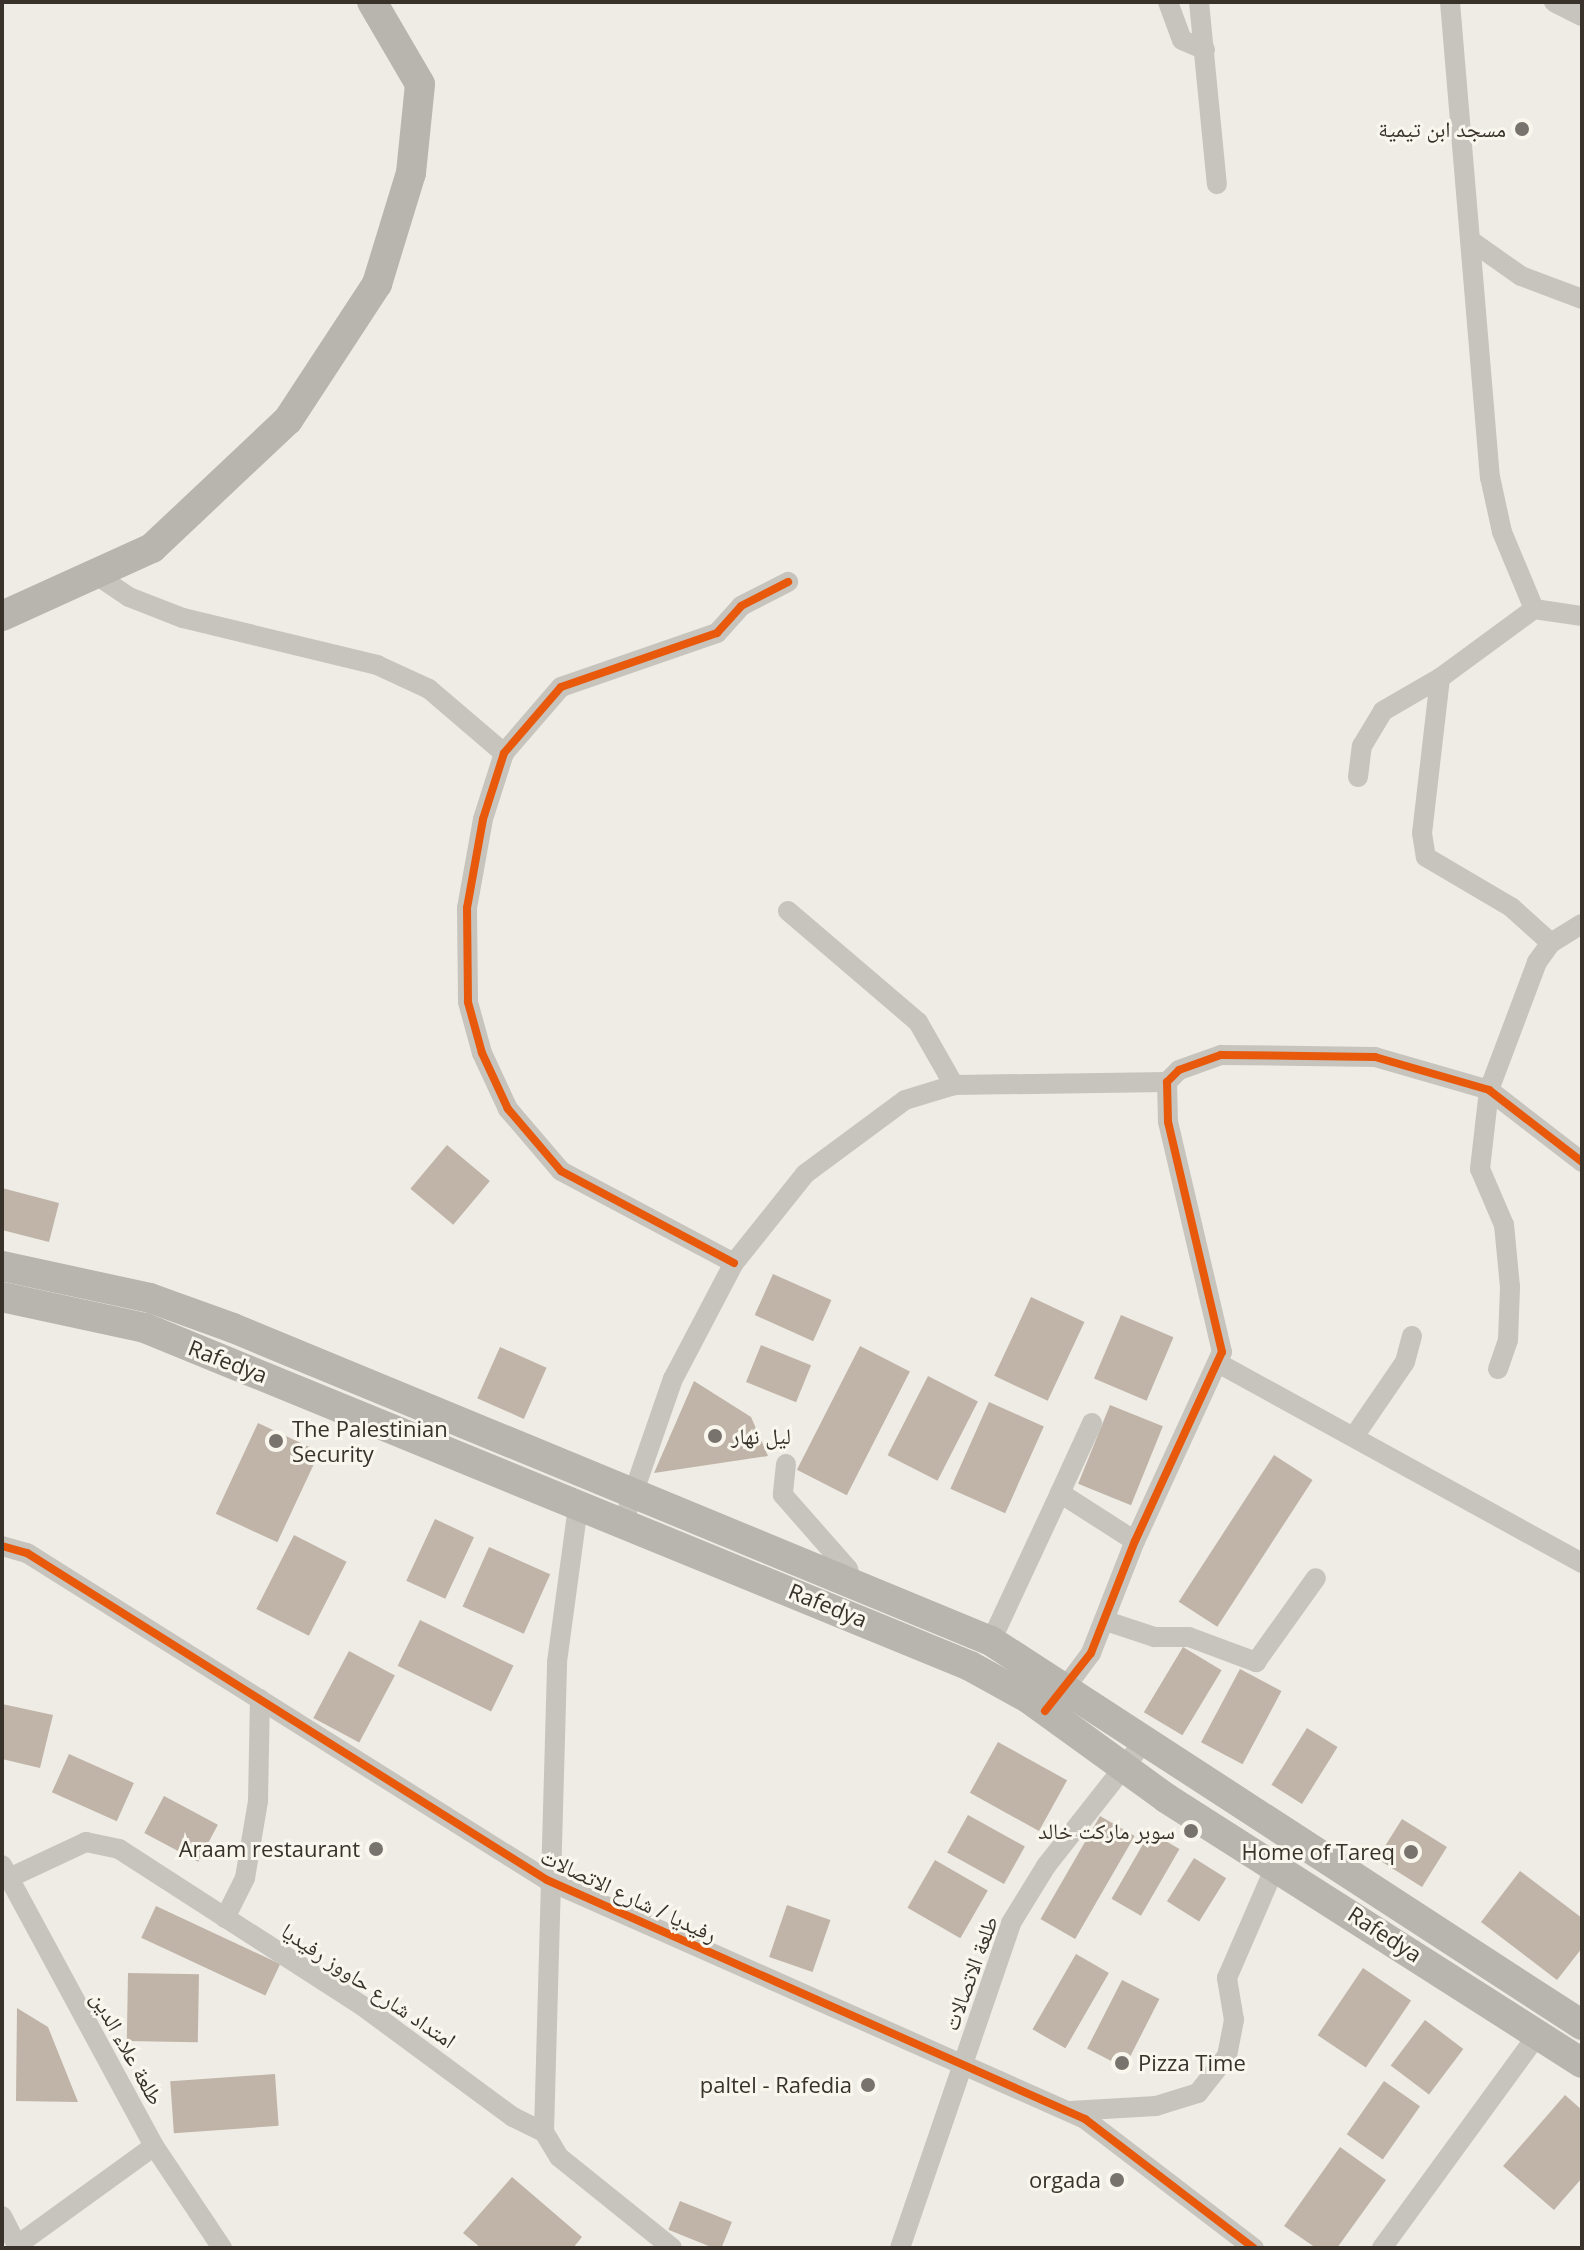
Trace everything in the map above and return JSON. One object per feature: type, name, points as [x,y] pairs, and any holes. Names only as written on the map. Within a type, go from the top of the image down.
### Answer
[{"type":"main road","points":[[2,616],[152,548],[288,420],[377,284],[411,173],[420,84],[372,2]]},
{"type":"main road","name":"Rafedya","points":[[2,1266],[120,1290],[220,1323],[991,1641],[1066,1688],[1142,1744],[1582,2025]]},
{"type":"main road","name":"Rafedya","points":[[2,1297],[145,1328],[904,1636],[970,1666],[1045,1711],[1122,1768],[1582,2063]]},
{"type":"street","points":[[1168,2],[1182,40],[1205,50]]},
{"type":"street","points":[[1199,2],[1217,184]]},
{"type":"street","points":[[1450,2],[1474,243],[1490,477],[1502,532],[1534,609]]},
{"type":"street","points":[[1554,2],[1582,16]]},
{"type":"street","points":[[1474,243],[1521,276],[1582,299]]},
{"type":"street","points":[[95,574],[129,597],[183,618],[377,665],[429,689],[504,753]]},
{"type":"street","points":[[734,1263],[561,1171],[508,1109],[482,1053],[468,1002],[467,908],[483,819],[504,753],[561,687],[717,633],[741,606],[788,582]]},
{"type":"street","points":[[1358,777],[1362,746],[1383,711],[1440,678],[1534,609],[1582,616]]},
{"type":"street","points":[[1440,678],[1422,833],[1426,857],[1511,907],[1551,943]]},
{"type":"street","points":[[788,911],[918,1022],[954,1085]]},
{"type":"street","points":[[1498,1369],[1508,1340],[1510,1287],[1504,1225],[1480,1169],[1489,1090],[1537,962],[1551,943],[1582,924]]},
{"type":"street","points":[[623,1523],[673,1379],[734,1263],[805,1174],[905,1100],[954,1085],[1167,1082],[1179,1070],[1221,1055],[1375,1057],[1489,1090],[1582,1162]]},
{"type":"street","points":[[1045,1711],[1066,1688],[1106,1621],[1135,1541],[1220,1364],[1221,1334],[1168,1122],[1167,1082]]},
{"type":"street","points":[[1355,1435],[1405,1362],[1412,1336]]},
{"type":"street","points":[[1220,1364],[1355,1435],[1582,1563]]},
{"type":"street","points":[[991,1641],[1092,1423]]},
{"type":"street","points":[[786,1464],[783,1495],[848,1569],[851,1581]]},
{"type":"street","points":[[1060,1493],[1135,1541]]},
{"type":"street","points":[[544,2132],[547,1880],[557,1662],[578,1506]]},
{"type":"street","name":"رفيديا / شارع الاتصالات","points":[[2,1546],[27,1553],[547,1880],[1085,2119],[1254,2248]]},
{"type":"street","points":[[1106,1621],[1154,1637],[1189,1637],[1256,1662],[1316,1578]]},
{"type":"street","points":[[225,1918],[245,1878],[258,1801],[260,1699]]},
{"type":"street","name":"طلعة الاتصالات","points":[[900,2248],[1011,1923],[1046,1866],[1142,1744]]},
{"type":"street","name":"امتداد شارع حاووز رفيديا","points":[[6,1871],[72,1846],[97,1842],[119,1849],[361,2005],[513,2117],[544,2132],[559,2157],[672,2248]]},
{"type":"street","points":[[1068,2111],[1156,2106],[1198,2093],[1227,2056],[1234,2020],[1227,1978],[1276,1865]]},
{"type":"street","name":"طلعة علاء الدين","points":[[6,1871],[154,2146],[222,2248]]},
{"type":"street","points":[[1382,2248],[1539,2033]]},
{"type":"street","points":[[2,2216],[17,2247],[154,2146]]},
{"type":"building","points":[[447,1145],[490,1181],[453,1225],[410,1189]]},
{"type":"building","points":[[2,1188],[59,1203],[49,1242],[2,1230]]},
{"type":"building","points":[[773,1274],[831,1300],[813,1341],[755,1315]]},
{"type":"building","points":[[1031,1297],[1084,1322],[1048,1401],[994,1376]]},
{"type":"building","points":[[1121,1315],[1173,1337],[1147,1401],[1094,1379]]},
{"type":"building","points":[[761,1345],[811,1365],[796,1402],[746,1382]]},
{"type":"building","points":[[860,1346],[910,1371],[847,1495],[797,1470]]},
{"type":"building","points":[[500,1347],[547,1368],[524,1419],[477,1398]]},
{"type":"building","points":[[928,1376],[978,1401],[937,1481],[888,1455]]},
{"type":"building","name":"ليل نهار","points":[[694,1381],[751,1417],[768,1456],[654,1473]]},
{"type":"building","points":[[989,1402],[1044,1426],[1005,1513],[950,1489]]},
{"type":"building","points":[[1110,1405],[1163,1426],[1131,1505],[1078,1484]]},
{"type":"building","points":[[258,1423],[320,1452],[277,1542],[216,1514]]},
{"type":"building","points":[[1274,1455],[1313,1480],[1217,1627],[1179,1602]]},
{"type":"building","points":[[435,1519],[474,1537],[445,1599],[406,1581]]},
{"type":"building","points":[[294,1535],[347,1562],[309,1636],[256,1609]]},
{"type":"building","points":[[489,1547],[550,1574],[524,1634],[463,1606]]},
{"type":"building","points":[[420,1620],[513,1666],[491,1711],[398,1666]]},
{"type":"building","points":[[1183,1647],[1222,1670],[1182,1735],[1144,1712]]},
{"type":"building","points":[[349,1651],[395,1675],[359,1743],[313,1718]]},
{"type":"building","points":[[1240,1669],[1281,1691],[1243,1764],[1201,1742]]},
{"type":"building","points":[[2,1704],[53,1715],[40,1768],[2,1759]]},
{"type":"building","points":[[1307,1728],[1338,1747],[1302,1804],[1271,1785]]},
{"type":"building","points":[[998,1742],[1067,1780],[1039,1831],[970,1793]]},
{"type":"building","points":[[69,1754],[134,1783],[117,1821],[52,1792]]},
{"type":"building","points":[[164,1796],[218,1825],[198,1862],[144,1833]]},
{"type":"building","points":[[968,1815],[1025,1847],[1004,1884],[947,1853]]},
{"type":"building","points":[[1100,1816],[1135,1836],[1075,1939],[1040,1919]]},
{"type":"building","name":"Home of Tareq","points":[[1402,1819],[1447,1847],[1422,1887],[1377,1859]]},
{"type":"building","points":[[1150,1832],[1179,1849],[1141,1916],[1112,1899]]},
{"type":"building","points":[[1194,1858],[1226,1878],[1199,1921],[1167,1901]]},
{"type":"building","points":[[935,1860],[988,1890],[960,1938],[908,1908]]},
{"type":"building","points":[[1520,1871],[1582,1918],[1582,1948],[1557,1980],[1481,1922]]},
{"type":"building","points":[[787,1905],[830,1920],[813,1972],[769,1957]]},
{"type":"building","points":[[156,1906],[280,1964],[265,1996],[141,1938]]},
{"type":"building","points":[[1076,1954],[1109,1973],[1065,2048],[1032,2029]]},
{"type":"building","points":[[1363,1968],[1411,2000],[1366,2068],[1318,2035]]},
{"type":"building","points":[[128,1973],[199,1974],[198,2042],[127,2041]]},
{"type":"building","points":[[1122,1980],[1159,1999],[1124,2068],[1087,2049]]},
{"type":"building","points":[[17,2008],[48,2027],[78,2102],[16,2101]]},
{"type":"building","points":[[1425,2020],[1463,2049],[1429,2094],[1391,2066]]},
{"type":"building","points":[[275,2074],[279,2126],[174,2133],[170,2081]]},
{"type":"building","points":[[1384,2081],[1420,2106],[1383,2159],[1347,2134]]},
{"type":"building","points":[[1565,2095],[1582,2110],[1582,2178],[1554,2210],[1503,2166]]},
{"type":"building","points":[[1340,2147],[1386,2180],[1337,2248],[1316,2248],[1284,2226]]},
{"type":"building","points":[[512,2177],[582,2237],[573,2248],[481,2248],[463,2233]]},
{"type":"building","points":[[680,2201],[732,2222],[721,2248],[714,2248],[668,2230]]},
{"type":"cycle path","points":[[734,1263],[561,1171],[508,1109],[482,1053],[468,1002],[467,908],[483,819],[504,753],[561,687],[717,633],[741,606],[788,582]]},
{"type":"cycle path","points":[[1045,1711],[1091,1653],[1135,1541],[1222,1352],[1168,1122],[1167,1082],[1179,1070],[1221,1055],[1375,1057],[1489,1090],[1582,1162]]},
{"type":"cycle path","points":[[2,1546],[27,1553],[547,1880],[1085,2119],[1254,2248]]},
{"type":"place","name":"مسجد ابن تيمية","points":[[1522,129]]},
{"type":"place","name":"ليل نهار","points":[[715,1436]]},
{"type":"place","name":"The Palestinian Security","points":[[276,1441]]},
{"type":"place","name":"سوبر مارکت خالد","points":[[1191,1831]]},
{"type":"place","name":"Araam restaurant","points":[[376,1849]]},
{"type":"place","name":"Home of Tareq","points":[[1411,1852]]},
{"type":"place","name":"Pizza Time","points":[[1122,2063]]},
{"type":"place","name":"paltel - Rafedia","points":[[868,2085]]},
{"type":"place","name":"orgada","points":[[1117,2180]]}]
